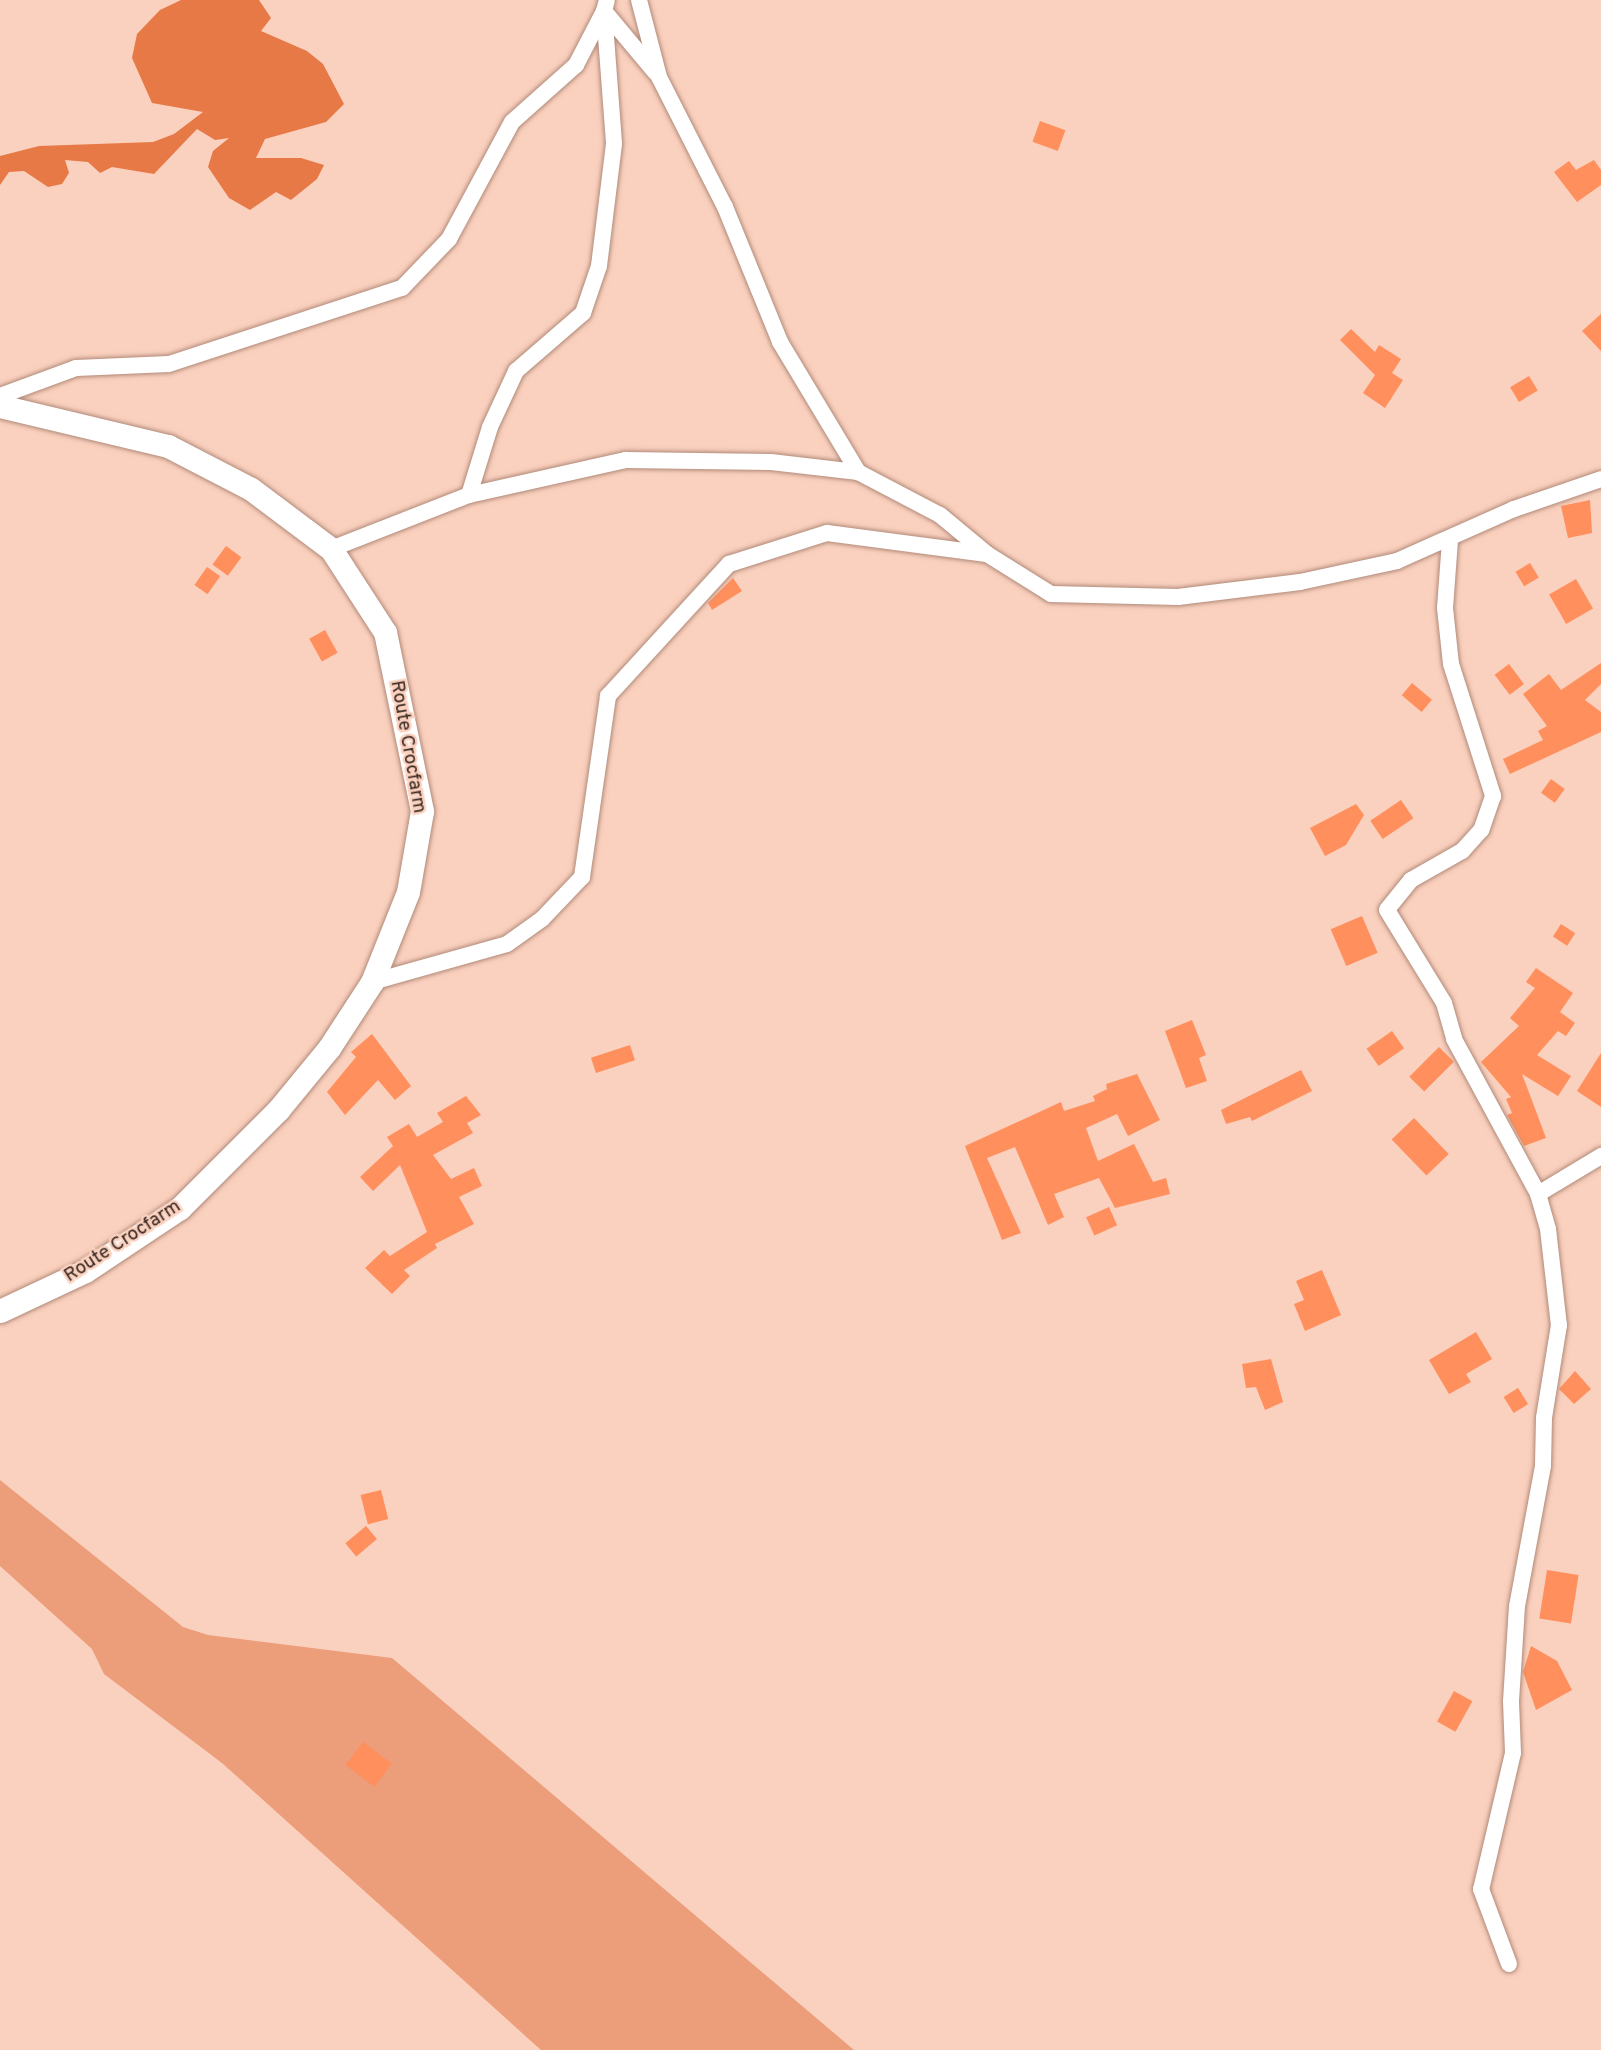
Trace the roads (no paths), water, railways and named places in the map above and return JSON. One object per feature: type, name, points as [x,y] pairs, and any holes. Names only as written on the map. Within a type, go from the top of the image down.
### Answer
[{"type":"street","points":[[639,0],[659,77]]},
{"type":"street","points":[[603,4],[659,77],[725,207],[780,342],[858,472]]},
{"type":"street","points":[[0,396],[76,368],[169,364],[402,288],[449,239],[512,122],[576,65],[603,4]]},
{"type":"street","points":[[469,495],[490,427],[516,371],[583,313],[599,266],[614,143],[603,4]]},
{"type":"street","name":"Route Crocfarm","points":[[0,406],[168,446],[251,489],[331,549],[385,632],[422,811],[408,892],[372,982],[329,1048],[278,1110],[180,1208],[85,1271],[0,1311]]},
{"type":"street","points":[[331,549],[469,495],[626,460],[771,463],[858,472],[940,515],[986,554],[1051,594],[1178,597],[1300,582],[1396,561],[1450,540],[1514,509],[1601,479]]},
{"type":"street","points":[[372,982],[507,944],[542,919],[582,877],[608,696],[729,564],[827,533],[986,554]]},
{"type":"street","points":[[1450,540],[1445,608],[1451,664],[1493,796],[1481,830],[1462,851],[1411,880],[1387,910],[1444,1003],[1454,1039],[1538,1194],[1548,1229],[1559,1325],[1544,1418],[1543,1466],[1517,1606],[1511,1701],[1513,1753],[1481,1889],[1509,1965]]},
{"type":"street","points":[[1538,1194],[1601,1156]]}]
